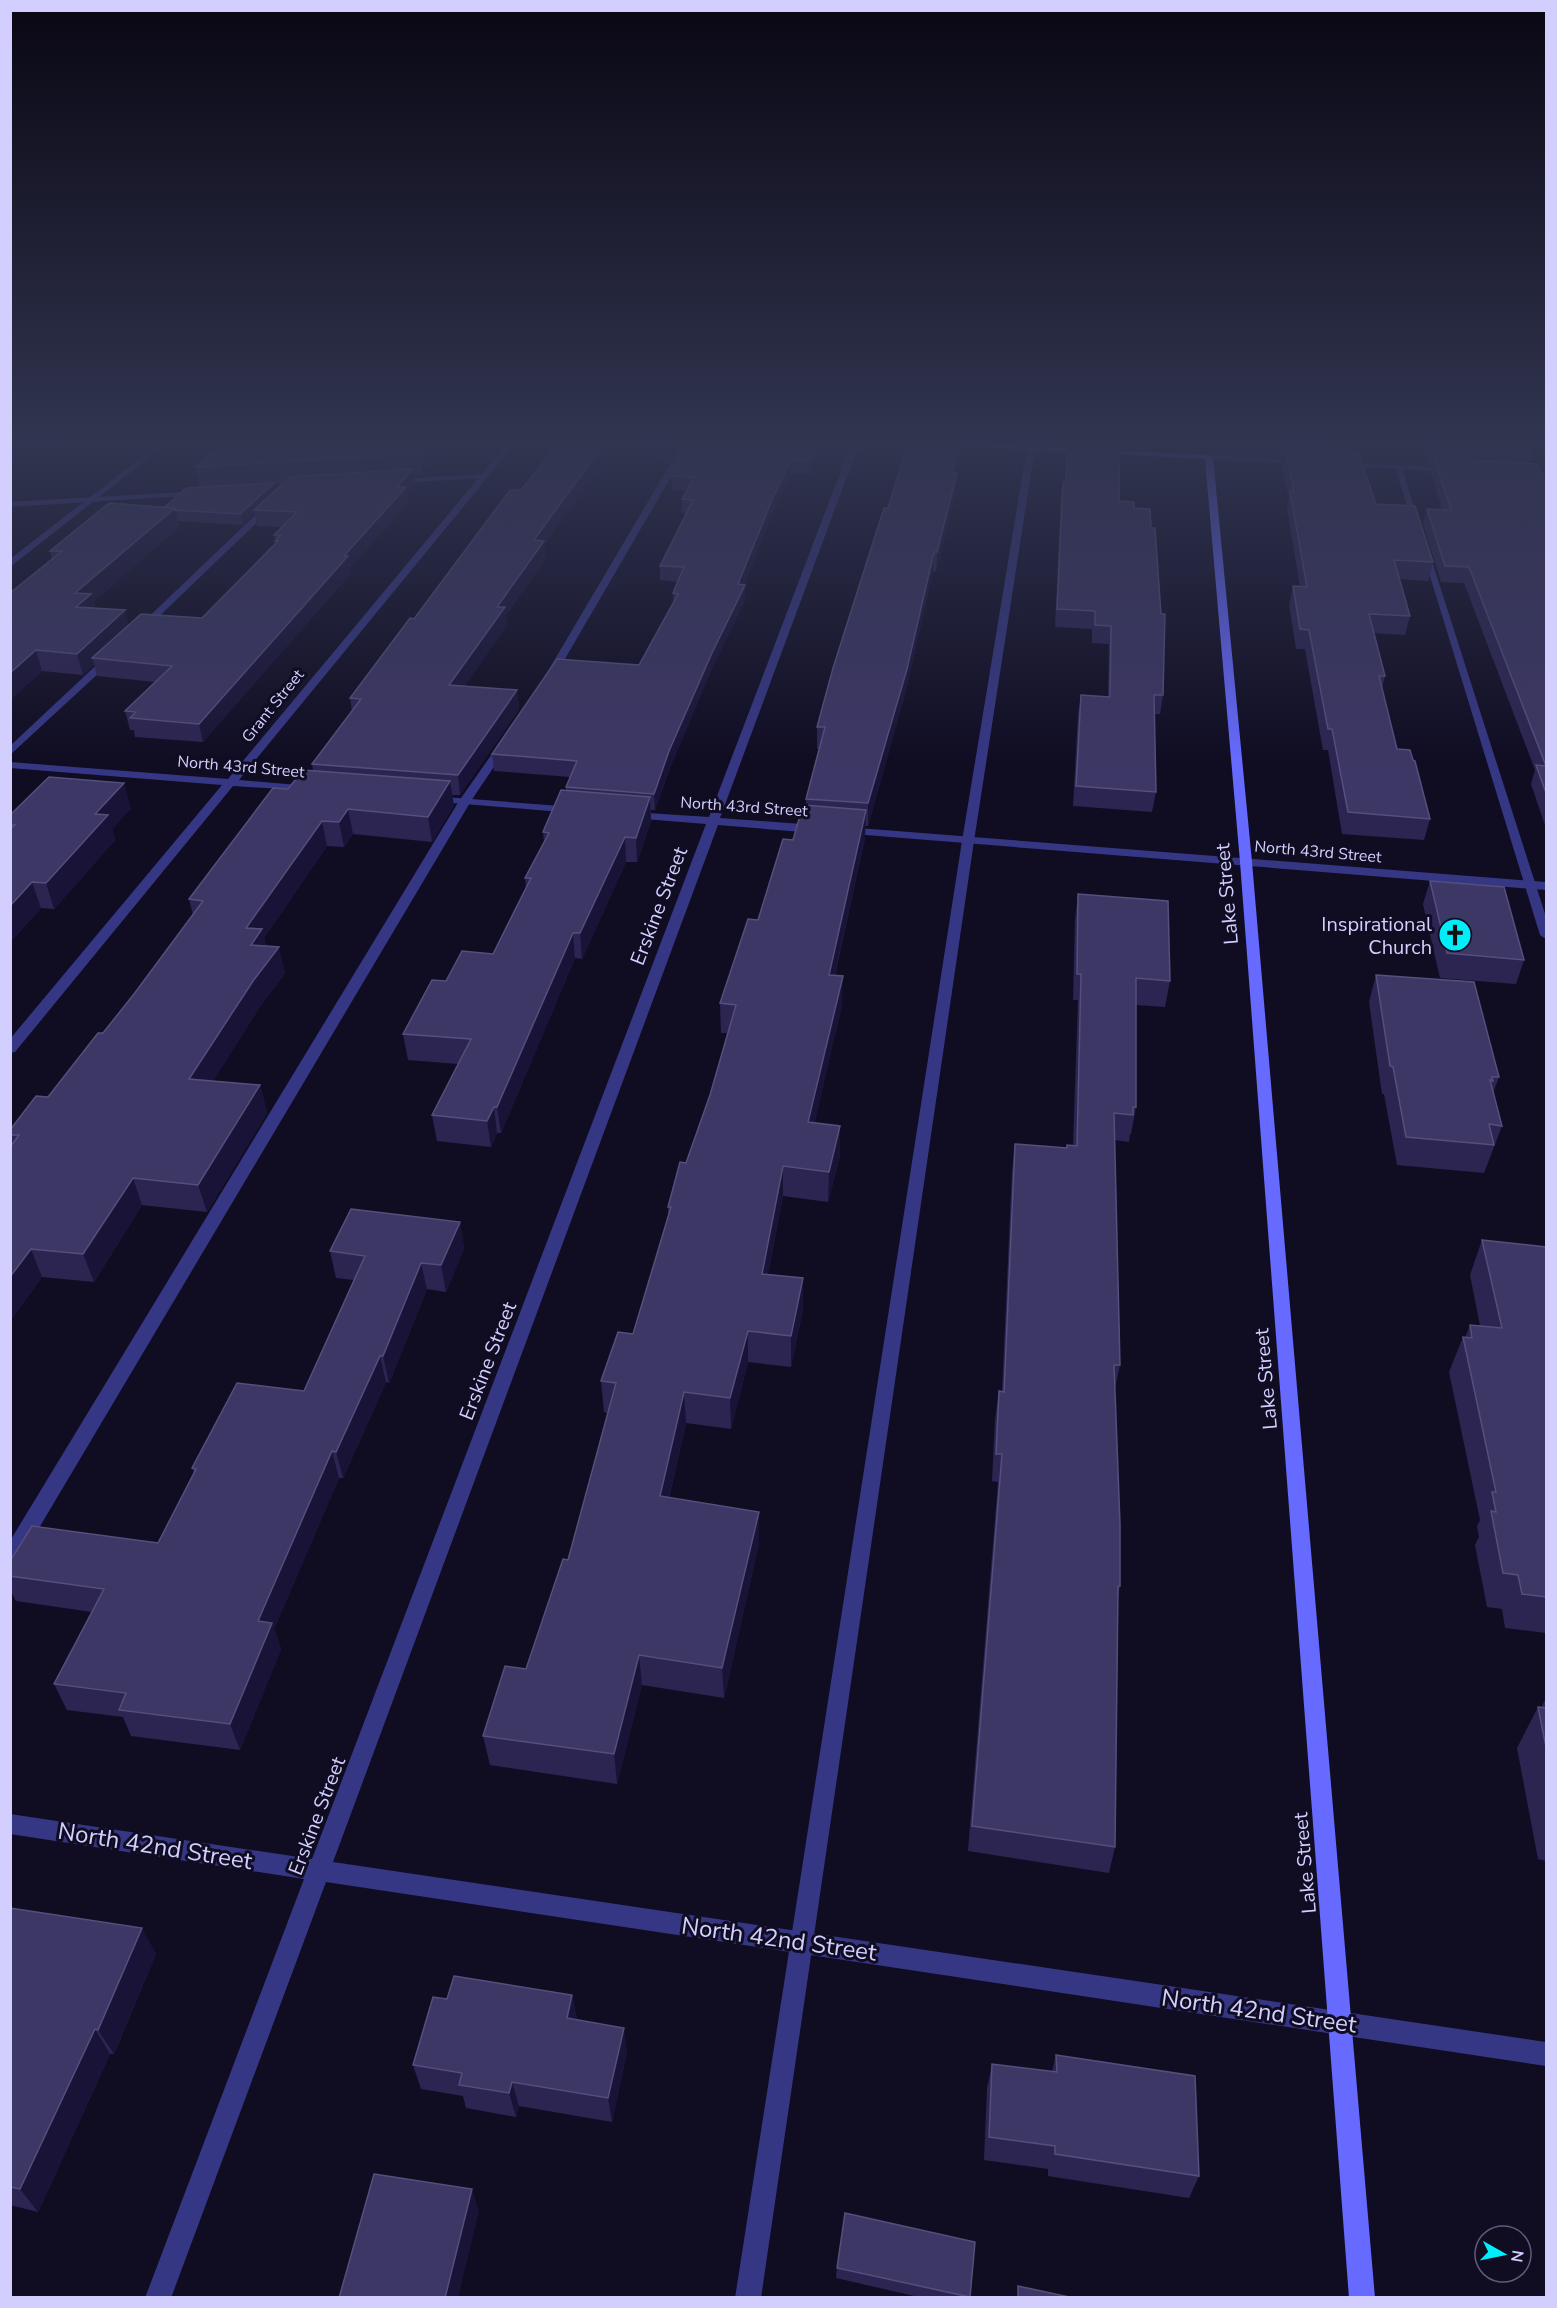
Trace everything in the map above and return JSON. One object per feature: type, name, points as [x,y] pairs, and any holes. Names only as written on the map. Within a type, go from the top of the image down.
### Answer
[{"type":"main road","name":"Lake Street","points":[[1217,547],[1246,862],[1362,2298]]},
{"type":"street","points":[[10,564],[32,547]]},
{"type":"street","points":[[138,632],[228,547]]},
{"type":"street","name":"Grant Street","points":[[10,1049],[426,547]]},
{"type":"street","points":[[543,686],[563,657],[626,547]]},
{"type":"street","name":"Erskine Street","points":[[158,2298],[816,547]]},
{"type":"street","points":[[748,2298],[800,1942],[1015,547]]},
{"type":"street","points":[[1423,547],[1546,935]]},
{"type":"street","points":[[10,752],[121,648]]},
{"type":"street","points":[[10,1559],[465,801],[511,734]]},
{"type":"street","name":"North 43rd Street","points":[[10,765],[325,790]]},
{"type":"street","points":[[418,798],[583,811]]},
{"type":"street","name":"North 43rd Street","points":[[619,814],[1546,886]]},
{"type":"street","name":"North 42nd Street","points":[[10,1824],[1546,2054]]},
{"type":"building","points":[[55,547],[129,547],[75,593],[91,594],[76,607],[125,610],[77,654],[36,650],[10,673],[10,593],[62,551],[50,551]]},
{"type":"building","points":[[272,547],[352,547],[344,556],[348,556],[199,724],[130,718],[136,712],[125,711],[172,666],[92,658],[141,614],[202,618]]},
{"type":"building","points":[[468,547],[540,547],[497,607],[505,607],[449,685],[517,690],[458,775],[312,764],[361,699],[350,698],[410,618],[414,619]]},
{"type":"building","points":[[670,547],[753,547],[738,584],[745,585],[669,751],[654,794],[566,787],[577,761],[492,754],[557,659],[639,665],[678,594],[673,593],[684,567],[660,566]]},
{"type":"building","points":[[872,547],[938,547],[937,552],[934,552],[907,669],[868,803],[806,799],[825,727],[817,727],[833,668]]},
{"type":"building","points":[[1060,547],[1156,547],[1161,614],[1165,614],[1163,695],[1154,695],[1156,792],[1076,786],[1081,695],[1110,697],[1111,626],[1095,625],[1095,611],[1057,609]]},
{"type":"building","points":[[1300,547],[1428,547],[1433,562],[1394,560],[1410,616],[1369,614],[1385,676],[1379,676],[1397,749],[1410,750],[1430,819],[1348,812],[1332,729],[1328,729],[1309,630],[1300,629],[1293,586],[1307,587]]},
{"type":"building","points":[[1439,547],[1546,547],[1546,766],[1469,567],[1445,566]]},
{"type":"building","points":[[1536,765],[1546,766],[1546,793]]},
{"type":"building","points":[[303,770],[450,781],[428,817],[348,809],[339,822],[322,821],[246,928],[262,929],[251,945],[279,947],[253,981],[189,1079],[260,1085],[198,1185],[133,1178],[83,1254],[31,1249],[10,1277],[10,1147],[19,1135],[10,1135],[10,1130],[36,1096],[48,1097],[98,1033],[103,1033],[134,994],[203,901],[189,899],[273,788],[288,789]]},
{"type":"building","points":[[49,777],[124,783],[95,814],[108,815],[46,883],[32,882],[10,906],[10,829],[15,825],[10,825],[10,815]]},
{"type":"building","points":[[561,790],[650,797],[636,838],[625,837],[580,933],[573,933],[497,1107],[494,1107],[487,1121],[432,1115],[471,1039],[403,1034],[432,980],[446,981],[462,951],[493,954],[531,878],[525,878],[549,833],[543,832]]},
{"type":"building","points":[[803,805],[866,810],[829,975],[843,976],[808,1122],[840,1126],[829,1172],[783,1166],[762,1274],[803,1278],[791,1336],[748,1331],[730,1398],[684,1392],[660,1496],[759,1512],[722,1668],[639,1655],[614,1754],[483,1736],[505,1666],[526,1669],[563,1559],[568,1560],[616,1383],[601,1381],[618,1332],[633,1334],[671,1207],[668,1207],[680,1162],[686,1163],[710,1095],[736,1005],[720,1003],[748,919],[758,920],[783,839],[793,840]]},
{"type":"building","points":[[1430,881],[1504,887],[1524,960],[1447,953]]},
{"type":"building","points":[[1078,894],[1168,901],[1170,981],[1136,978],[1136,1107],[1133,1107],[1133,1115],[1114,1113],[1120,1365],[1114,1365],[1120,1524],[1115,1847],[972,1826],[1002,1454],[996,1454],[999,1391],[1004,1392],[1015,1144],[1067,1148],[1067,1145],[1077,1146],[1081,974],[1077,974]]},
{"type":"building","points":[[1376,975],[1474,982],[1499,1077],[1492,1077],[1493,1081],[1490,1080],[1502,1126],[1489,1124],[1494,1145],[1406,1137],[1393,1067],[1390,1066]]},
{"type":"building","points":[[351,1209],[460,1222],[441,1265],[421,1263],[383,1356],[380,1356],[336,1452],[332,1451],[258,1621],[272,1623],[230,1724],[119,1710],[126,1693],[54,1684],[104,1589],[10,1576],[10,1561],[32,1526],[158,1543],[196,1469],[192,1468],[237,1383],[304,1391],[365,1256],[330,1251]]},
{"type":"building","points":[[1482,1240],[1546,1247],[1546,1597],[1522,1594],[1518,1575],[1503,1573],[1491,1511],[1496,1512],[1492,1492],[1496,1492],[1463,1337],[1472,1338],[1470,1325],[1502,1328]]},
{"type":"building","points":[[1538,1707],[1546,1708],[1546,1747]]},
{"type":"building","points":[[10,1908],[142,1928],[98,2030],[95,2029],[20,2189],[10,2187]]},
{"type":"building","points":[[454,1976],[572,1995],[567,2018],[624,2028],[608,2098],[512,2082],[509,2093],[459,2085],[462,2073],[413,2065],[433,1997],[447,1999]]},
{"type":"building","points":[[1056,2055],[1195,2076],[1199,2176],[1055,2154],[1055,2146],[989,2137],[992,2064],[1057,2072]]},
{"type":"building","points":[[374,2174],[472,2189],[445,2298],[339,2298]]},
{"type":"building","points":[[845,2213],[975,2242],[970,2297],[837,2268]]},
{"type":"building","points":[[1018,2286],[1074,2298],[1018,2298]]},
{"type":"place","name":"Inspirational Church","points":[[1455,935]]}]
